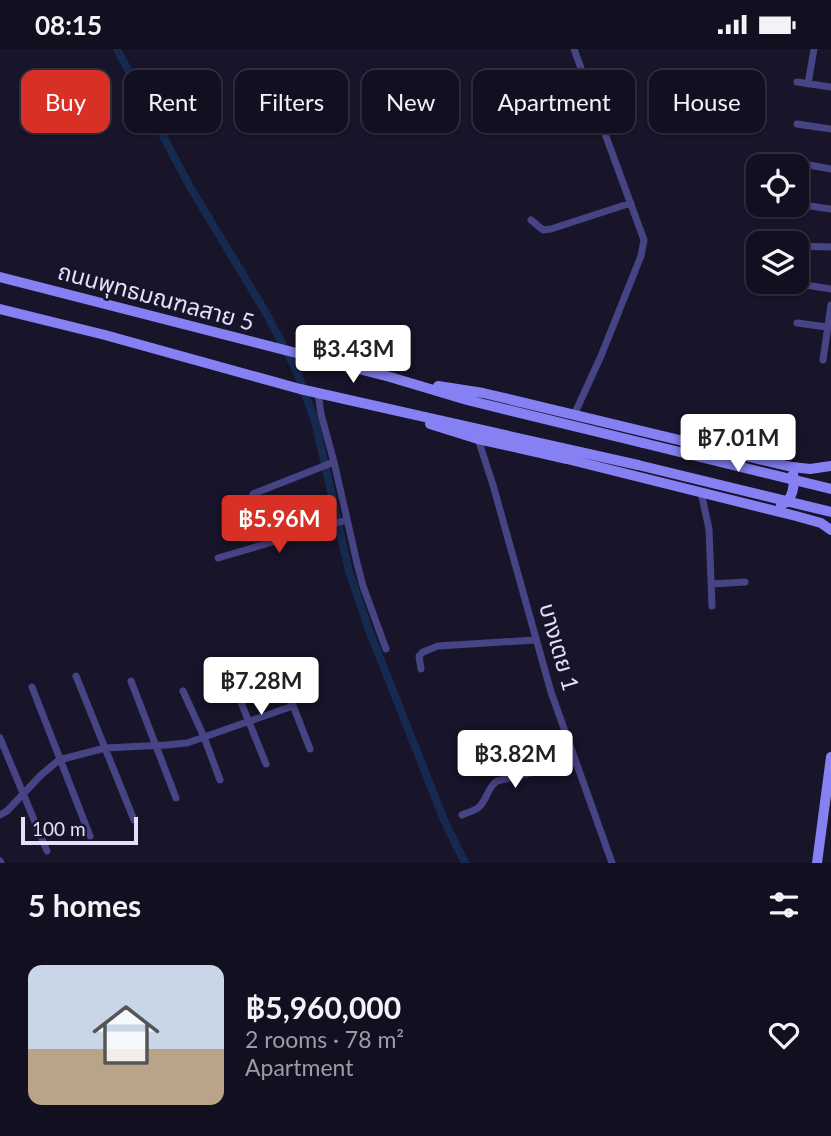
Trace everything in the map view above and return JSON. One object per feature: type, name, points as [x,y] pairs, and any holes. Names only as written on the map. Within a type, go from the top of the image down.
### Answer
[{"type":"main road","name":"ถนนพุทธมณฑลสาย 5","points":[[0,277],[390,377],[467,400],[831,489]]},
{"type":"main road","points":[[0,309],[300,389],[638,465],[831,512]]},
{"type":"main road","points":[[390,377],[483,393],[783,465],[810,469],[831,466]]},
{"type":"main road","points":[[388,409],[478,439],[765,508],[821,523],[831,530]]},
{"type":"main road","points":[[765,508],[786,504],[790,497],[795,482],[793,473],[783,465]]},
{"type":"main road","points":[[817,863],[831,757]]},
{"type":"street","points":[[574,49],[582,70]]},
{"type":"street","points":[[808,84],[814,49]]},
{"type":"street","points":[[797,82],[831,87]]},
{"type":"street","points":[[797,124],[831,129]]},
{"type":"street","points":[[574,415],[641,256],[644,240],[606,133]]},
{"type":"street","points":[[809,165],[831,169]]},
{"type":"street","points":[[531,220],[543,230],[551,229],[631,203]]},
{"type":"street","points":[[809,206],[831,209]]},
{"type":"street","points":[[809,246],[831,246]]},
{"type":"street","points":[[809,286],[831,289]]},
{"type":"street","points":[[823,360],[831,306]]},
{"type":"street","points":[[797,323],[827,327]]},
{"type":"street","points":[[315,392],[344,521],[363,586],[386,649]]},
{"type":"street","name":"บางเตย 1","points":[[478,439],[551,692],[612,863]]},
{"type":"street","points":[[253,494],[332,463]]},
{"type":"street","points":[[701,492],[709,529],[712,605]]},
{"type":"street","points":[[218,558],[344,521]]},
{"type":"street","points":[[712,584],[745,582]]},
{"type":"street","points":[[421,669],[419,656],[438,646],[537,640]]},
{"type":"street","points":[[278,667],[310,749]]},
{"type":"street","points":[[76,676],[134,820]]},
{"type":"street","points":[[232,680],[266,764]]},
{"type":"street","points":[[131,681],[176,798]]},
{"type":"street","points":[[32,687],[90,836]]},
{"type":"street","points":[[183,691],[220,779]]},
{"type":"street","points":[[0,815],[59,760],[105,748],[187,743],[293,706]]},
{"type":"street","points":[[0,738],[47,851]]},
{"type":"street","points":[[462,815],[481,805],[489,789],[498,781],[576,762]]},
{"type":"waterway","points":[[117,49],[189,185],[266,313],[297,372],[315,421],[349,571],[369,630],[444,820],[465,863]]}]
